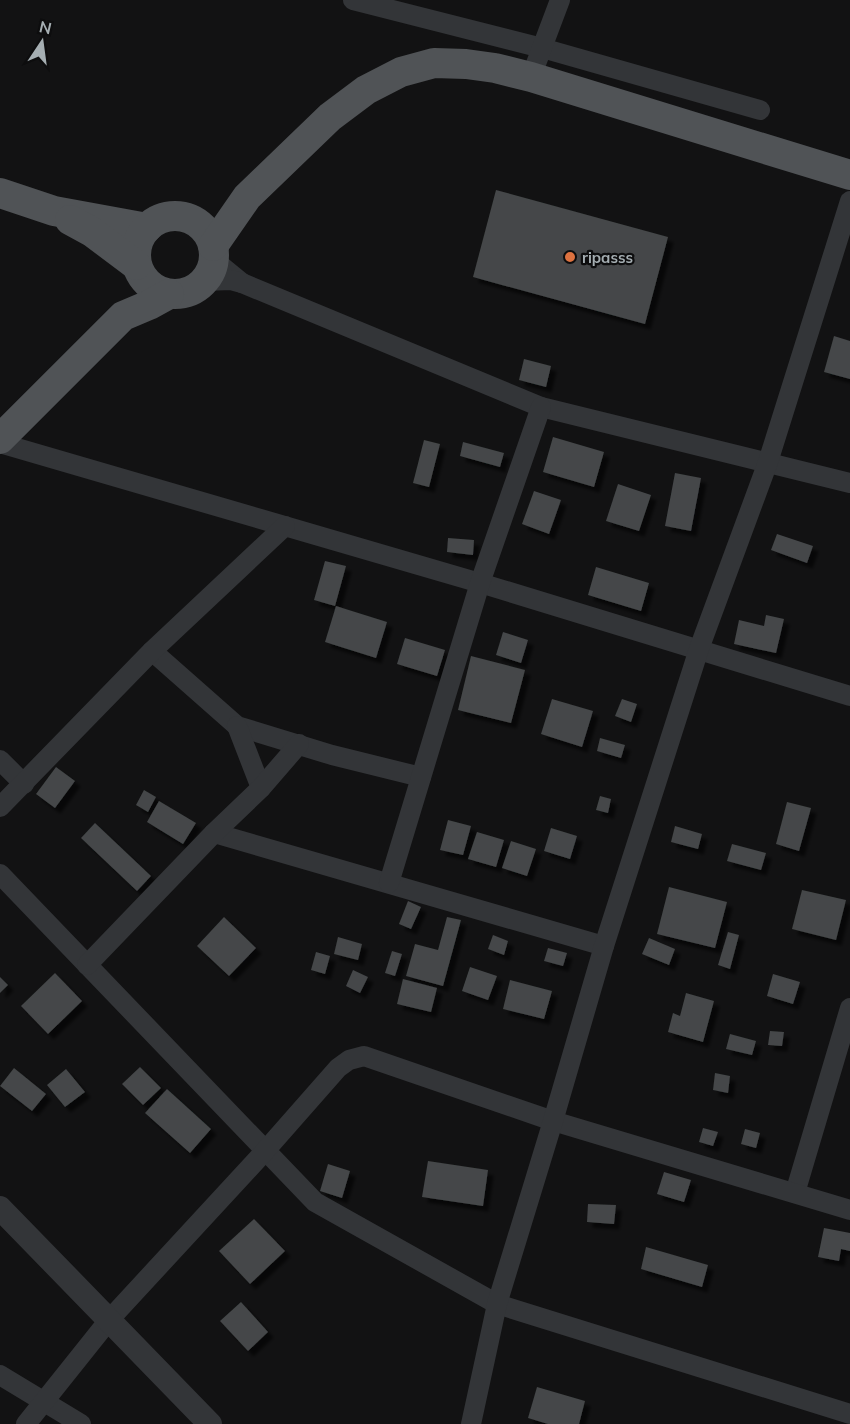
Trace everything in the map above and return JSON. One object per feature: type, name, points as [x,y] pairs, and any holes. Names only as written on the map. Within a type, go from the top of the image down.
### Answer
[{"type":"main road","points":[[54,211],[92,232],[138,269],[148,285],[158,291],[180,294],[190,291],[200,285],[210,262],[247,197],[330,117],[366,90],[401,72],[434,63],[495,68],[531,77],[850,175]]},
{"type":"main road","points":[[0,193],[54,211],[147,228]]},
{"type":"main road","points":[[184,217],[218,209],[247,197]]},
{"type":"main road","points":[[123,316],[138,269],[135,253],[138,242],[143,231],[152,223],[173,216],[194,221],[208,236],[210,262]]},
{"type":"main road","points":[[0,441],[123,316],[169,294]]},
{"type":"street","points":[[353,0],[542,48],[760,110]]},
{"type":"street","points":[[531,77],[560,0]]},
{"type":"street","points":[[471,1424],[497,1304],[604,946],[699,649],[768,462],[850,201]]},
{"type":"street","points":[[210,262],[231,280],[542,407],[850,483]]},
{"type":"street","points":[[389,884],[480,583],[542,407]]},
{"type":"street","points":[[0,441],[480,583],[850,696]]},
{"type":"street","points":[[0,807],[152,651],[285,526]]},
{"type":"street","points":[[152,651],[237,726],[421,777]]},
{"type":"street","points":[[237,726],[261,788]]},
{"type":"street","points":[[87,965],[214,833],[261,788],[299,744]]},
{"type":"street","points":[[0,760],[24,784]]},
{"type":"street","points":[[214,833],[604,946]]},
{"type":"street","points":[[0,874],[315,1202],[497,1304],[850,1413]]},
{"type":"street","points":[[795,1193],[850,1008]]},
{"type":"street","points":[[26,1424],[109,1320],[266,1150],[338,1068],[349,1060],[364,1056],[553,1121],[850,1210]]},
{"type":"street","points":[[0,1208],[210,1424]]},
{"type":"street","points":[[0,1375],[81,1424]]},
{"type":"building","name":"ripasss","points":[[496,190],[668,237],[645,324],[473,277]]},
{"type":"building","points":[[834,336],[850,341],[850,379],[824,372]]},
{"type":"building","points":[[524,359],[551,366],[546,387],[519,380]]},
{"type":"building","points":[[553,437],[604,452],[594,487],[543,472]]},
{"type":"building","points":[[424,440],[440,444],[429,487],[413,483]]},
{"type":"building","points":[[463,442],[504,453],[500,467],[460,456]]},
{"type":"building","points":[[675,473],[701,478],[691,531],[665,526]]},
{"type":"building","points":[[618,484],[651,495],[639,531],[606,521]]},
{"type":"building","points":[[534,491],[561,500],[549,534],[522,524]]},
{"type":"building","points":[[777,534],[813,546],[807,563],[771,550]]},
{"type":"building","points":[[448,538],[474,540],[473,555],[447,552]]},
{"type":"building","points":[[325,561],[346,566],[335,606],[314,600]]},
{"type":"building","points":[[596,567],[649,583],[641,611],[588,595]]},
{"type":"building","points":[[336,606],[387,622],[376,658],[325,642]]},
{"type":"building","points":[[766,615],[784,619],[776,653],[734,644],[739,620],[764,626]]},
{"type":"building","points":[[503,632],[528,640],[521,663],[496,655]]},
{"type":"building","points":[[405,638],[445,650],[437,676],[397,664]]},
{"type":"building","points":[[471,656],[525,670],[511,723],[458,710]]},
{"type":"building","points":[[552,699],[593,711],[582,747],[541,734]]},
{"type":"building","points":[[622,699],[637,704],[631,722],[615,716]]},
{"type":"building","points":[[600,738],[625,745],[621,758],[597,751]]},
{"type":"building","points":[[56,767],[75,781],[55,808],[36,794]]},
{"type":"building","points":[[144,790],[156,797],[148,812],[136,805]]},
{"type":"building","points":[[600,796],[611,799],[608,813],[596,810]]},
{"type":"building","points":[[159,801],[196,823],[183,844],[147,822]]},
{"type":"building","points":[[787,802],[811,808],[799,851],[776,844]]},
{"type":"building","points":[[448,820],[471,826],[463,855],[440,850]]},
{"type":"building","points":[[95,823],[151,876],[137,891],[81,838]]},
{"type":"building","points":[[675,826],[702,834],[698,849],[671,842]]},
{"type":"building","points":[[551,828],[577,836],[570,859],[544,851]]},
{"type":"building","points":[[477,832],[504,840],[496,867],[468,859]]},
{"type":"building","points":[[511,841],[536,849],[527,876],[502,868]]},
{"type":"building","points":[[732,844],[766,853],[761,870],[727,861]]},
{"type":"building","points":[[669,887],[727,902],[715,948],[657,934]]},
{"type":"building","points":[[802,890],[846,900],[836,940],[792,929]]},
{"type":"building","points":[[408,901],[421,907],[411,929],[399,924]]},
{"type":"building","points":[[224,917],[256,948],[229,976],[197,946]]},
{"type":"building","points":[[447,917],[461,920],[443,986],[406,976],[415,944],[438,950]]},
{"type":"building","points":[[728,932],[739,935],[730,969],[718,965]]},
{"type":"building","points":[[493,935],[508,941],[504,955],[488,949]]},
{"type":"building","points":[[338,937],[362,944],[358,960],[334,954]]},
{"type":"building","points":[[649,938],[675,949],[669,965],[642,954]]},
{"type":"building","points":[[548,948],[567,953],[563,966],[544,961]]},
{"type":"building","points":[[392,951],[402,954],[395,976],[385,973]]},
{"type":"building","points":[[316,952],[330,956],[325,974],[311,970]]},
{"type":"building","points":[[470,967],[497,976],[488,1000],[462,991]]},
{"type":"building","points":[[353,970],[368,977],[360,993],[346,986]]},
{"type":"building","points":[[55,973],[82,1001],[48,1034],[21,1006]]},
{"type":"building","points":[[773,974],[800,982],[793,1004],[767,996]]},
{"type":"building","points":[[0,977],[8,985],[0,993]]},
{"type":"building","points":[[403,979],[437,988],[431,1012],[397,1004]]},
{"type":"building","points":[[510,980],[552,991],[544,1019],[503,1009]]},
{"type":"building","points":[[686,993],[714,1001],[703,1042],[668,1032],[673,1013],[680,1016]]},
{"type":"building","points":[[770,1031],[784,1032],[782,1046],[768,1045]]},
{"type":"building","points":[[730,1034],[756,1041],[752,1055],[726,1049]]},
{"type":"building","points":[[140,1067],[161,1088],[143,1105],[122,1084]]},
{"type":"building","points":[[14,1068],[46,1094],[32,1111],[0,1086]]},
{"type":"building","points":[[66,1069],[85,1092],[65,1107],[47,1085]]},
{"type":"building","points":[[715,1073],[730,1076],[728,1093],[713,1090]]},
{"type":"building","points":[[167,1089],[211,1129],[190,1153],[145,1113]]},
{"type":"building","points":[[703,1128],[718,1132],[713,1146],[699,1142]]},
{"type":"building","points":[[745,1129],[760,1133],[756,1148],[741,1144]]},
{"type":"building","points":[[428,1161],[488,1170],[483,1206],[422,1197]]},
{"type":"building","points":[[328,1164],[350,1171],[342,1198],[320,1191]]},
{"type":"building","points":[[664,1172],[691,1180],[684,1202],[657,1194]]},
{"type":"building","points":[[588,1204],[616,1205],[614,1224],[587,1222]]},
{"type":"building","points":[[254,1219],[285,1251],[250,1284],[219,1251]]},
{"type":"building","points":[[824,1228],[850,1233],[850,1251],[841,1249],[839,1261],[818,1257]]},
{"type":"building","points":[[646,1247],[708,1265],[702,1287],[641,1269]]},
{"type":"building","points":[[241,1302],[268,1332],[248,1351],[220,1321]]},
{"type":"building","points":[[537,1387],[585,1401],[579,1424],[548,1424],[528,1418]]},
{"type":"place","name":"ripasss","points":[[570,257]]}]
